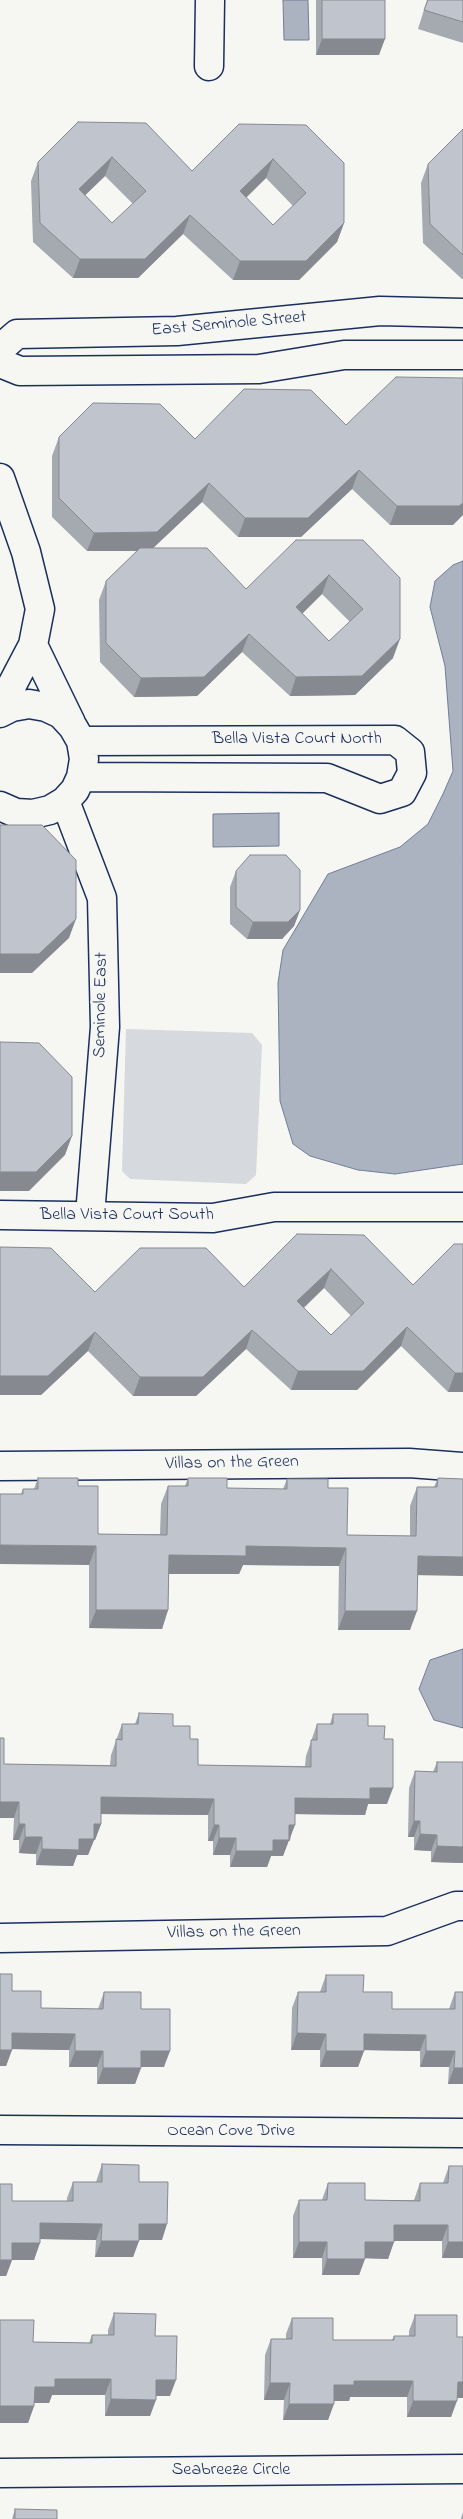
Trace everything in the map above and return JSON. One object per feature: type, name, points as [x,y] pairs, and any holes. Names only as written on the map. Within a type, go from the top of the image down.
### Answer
[{"type":"street","points":[[209,66],[210,0]]},
{"type":"street","name":"East Seminole Street","points":[[0,349],[18,334],[177,331],[380,311],[463,313]]},
{"type":"street","points":[[0,363],[20,372],[259,369],[344,356],[463,356]]},
{"type":"street","points":[[0,478],[26,552],[40,609],[33,645],[0,708]]},
{"type":"street","points":[[0,806],[16,813],[34,814],[50,810],[65,801],[75,790],[81,776],[84,759],[77,734],[33,645]]},
{"type":"street","points":[[0,713],[12,707],[29,704],[46,707],[61,714],[77,734]]},
{"type":"street","name":"Bella Vista Court North","points":[[77,734],[242,740],[395,740],[410,752],[412,773],[402,792],[380,799],[327,778],[81,776]]},
{"type":"street","points":[[242,740],[242,778]]},
{"type":"street","name":"Seminole East","points":[[65,801],[102,898],[105,1027],[90,1215]]},
{"type":"street","name":"Bella Vista Court South","points":[[0,1215],[213,1218],[274,1207],[463,1207]]},
{"type":"street","name":"Villas on the Green","points":[[0,1466],[409,1463],[463,1467]]},
{"type":"street","name":"Villas on the Green","points":[[0,1938],[387,1931],[456,1906],[463,1906]]},
{"type":"street","name":"Ocean Cove Drive","points":[[0,2130],[463,2133]]},
{"type":"street","name":"Seabreeze Circle","points":[[0,2473],[463,2469]]},
{"type":"shaded area","points":[[283,0],[308,0],[309,40],[284,40]]},
{"type":"shaded area","points":[[463,561],[463,1164],[395,1174],[358,1170],[310,1156],[293,1144],[280,1101],[278,983],[283,950],[328,874],[400,847],[428,824],[443,794],[453,771],[445,666],[430,607],[435,581],[453,565]]},
{"type":"shaded area","points":[[279,813],[279,846],[213,847],[213,814]]},
{"type":"shaded area","points":[[126,1029],[252,1033],[262,1045],[256,1175],[246,1184],[130,1179],[122,1171]]},
{"type":"shaded area","points":[[463,1649],[463,1728],[434,1720],[419,1689],[430,1660]]},
{"type":"building","points":[[322,0],[385,0],[385,39],[322,39]]},
{"type":"building","points":[[428,0],[463,0],[463,22],[424,10]]},
{"type":"building","points":[[78,122],[146,123],[192,171],[239,124],[306,125],[344,163],[344,223],[306,261],[240,261],[190,215],[145,259],[80,259],[40,223],[38,162]],"holes":[[[112,157],[146,191],[112,223],[79,189]],[[273,159],[306,193],[273,225],[240,191]]]},
{"type":"building","points":[[463,129],[463,255],[430,224],[428,164]]},
{"type":"building","points":[[396,377],[463,378],[463,503],[459,506],[397,506],[359,470],[308,518],[245,518],[209,483],[157,532],[94,533],[59,498],[59,437],[93,403],[160,404],[195,439],[244,389],[311,390],[346,425]]},
{"type":"building","points":[[296,540],[363,540],[400,578],[400,639],[362,676],[296,677],[249,634],[204,677],[141,678],[106,643],[106,581],[140,548],[207,548],[246,589]],"holes":[[[329,575],[363,609],[329,641],[296,607]]]},
{"type":"building","points":[[0,825],[42,825],[76,860],[76,919],[39,954],[0,954]]},
{"type":"building","points":[[250,855],[286,855],[300,870],[300,910],[288,922],[253,922],[236,907],[236,871]]},
{"type":"building","points":[[0,1042],[39,1043],[72,1077],[72,1136],[36,1172],[0,1172]]},
{"type":"building","points":[[297,1234],[364,1235],[413,1285],[454,1244],[463,1244],[463,1373],[455,1373],[407,1327],[363,1371],[298,1371],[252,1330],[203,1377],[140,1377],[95,1332],[48,1376],[0,1376],[0,1247],[51,1248],[95,1292],[140,1248],[206,1248],[244,1287]],"holes":[[[331,1269],[364,1303],[331,1335],[297,1301]]]},
{"type":"building","points":[[38,1478],[78,1478],[78,1486],[98,1486],[98,1534],[167,1535],[168,1486],[188,1486],[188,1478],[227,1478],[227,1488],[287,1489],[287,1479],[328,1479],[328,1488],[348,1488],[347,1535],[416,1536],[417,1487],[437,1487],[438,1478],[463,1479],[463,1557],[418,1556],[417,1611],[345,1611],[346,1548],[246,1546],[246,1556],[169,1555],[168,1610],[96,1610],[96,1546],[0,1545],[0,1494],[23,1494],[23,1489],[38,1489]]},
{"type":"building","points":[[139,1713],[173,1714],[173,1726],[190,1726],[190,1739],[198,1739],[198,1765],[311,1767],[311,1740],[317,1740],[317,1724],[333,1724],[333,1714],[368,1714],[368,1726],[385,1726],[384,1739],[393,1739],[393,1788],[370,1788],[370,1799],[295,1798],[295,1825],[289,1825],[289,1840],[273,1840],[273,1851],[236,1851],[236,1838],[219,1838],[219,1825],[214,1825],[214,1799],[101,1797],[101,1824],[94,1824],[94,1839],[79,1839],[79,1850],[42,1849],[42,1837],[25,1837],[25,1824],[19,1824],[19,1802],[0,1802],[0,1738],[4,1738],[4,1764],[116,1766],[116,1739],[122,1740],[122,1724],[138,1724]]},
{"type":"building","points":[[437,1762],[463,1762],[463,1847],[437,1846],[437,1835],[420,1834],[420,1821],[414,1821],[415,1771],[437,1772]]},
{"type":"building","points":[[0,1974],[12,1974],[12,1991],[41,1991],[41,2008],[103,2009],[104,1992],[141,1992],[141,2009],[170,2009],[170,2051],[141,2051],[141,2068],[103,2068],[103,2051],[75,2051],[75,2034],[12,2033],[12,2050],[0,2050]]},
{"type":"building","points":[[326,1975],[364,1975],[363,1992],[392,1992],[392,2009],[455,2009],[455,1992],[463,1992],[463,2068],[454,2068],[455,2051],[426,2051],[426,2035],[364,2034],[364,2051],[326,2051],[326,2034],[297,2033],[298,1992],[326,1992]]},
{"type":"building","points":[[102,2164],[139,2165],[139,2182],[168,2182],[167,2224],[139,2224],[139,2241],[101,2241],[102,2224],[40,2223],[40,2243],[12,2243],[12,2260],[0,2260],[0,2184],[12,2184],[12,2201],[73,2201],[73,2182],[102,2182]]},
{"type":"building","points":[[449,2166],[463,2166],[463,2242],[448,2242],[448,2225],[394,2225],[394,2242],[365,2242],[365,2259],[327,2259],[327,2242],[299,2242],[299,2200],[327,2200],[328,2183],[365,2183],[365,2200],[420,2201],[420,2183],[448,2183]]},
{"type":"building","points":[[114,2313],[156,2314],[155,2336],[177,2336],[176,2380],[156,2380],[156,2400],[111,2399],[111,2379],[55,2379],[55,2387],[35,2387],[34,2406],[0,2406],[0,2320],[34,2320],[33,2342],[92,2343],[92,2335],[114,2335]]},
{"type":"building","points":[[415,2315],[457,2315],[457,2337],[463,2337],[463,2382],[458,2382],[457,2401],[413,2401],[413,2381],[354,2381],[354,2385],[334,2385],[334,2404],[289,2404],[290,2383],[270,2383],[271,2339],[292,2339],[292,2318],[333,2318],[333,2340],[394,2340],[394,2336],[415,2336]]},
{"type":"building","points":[[15,2509],[57,2510],[57,2519],[15,2519]]}]
